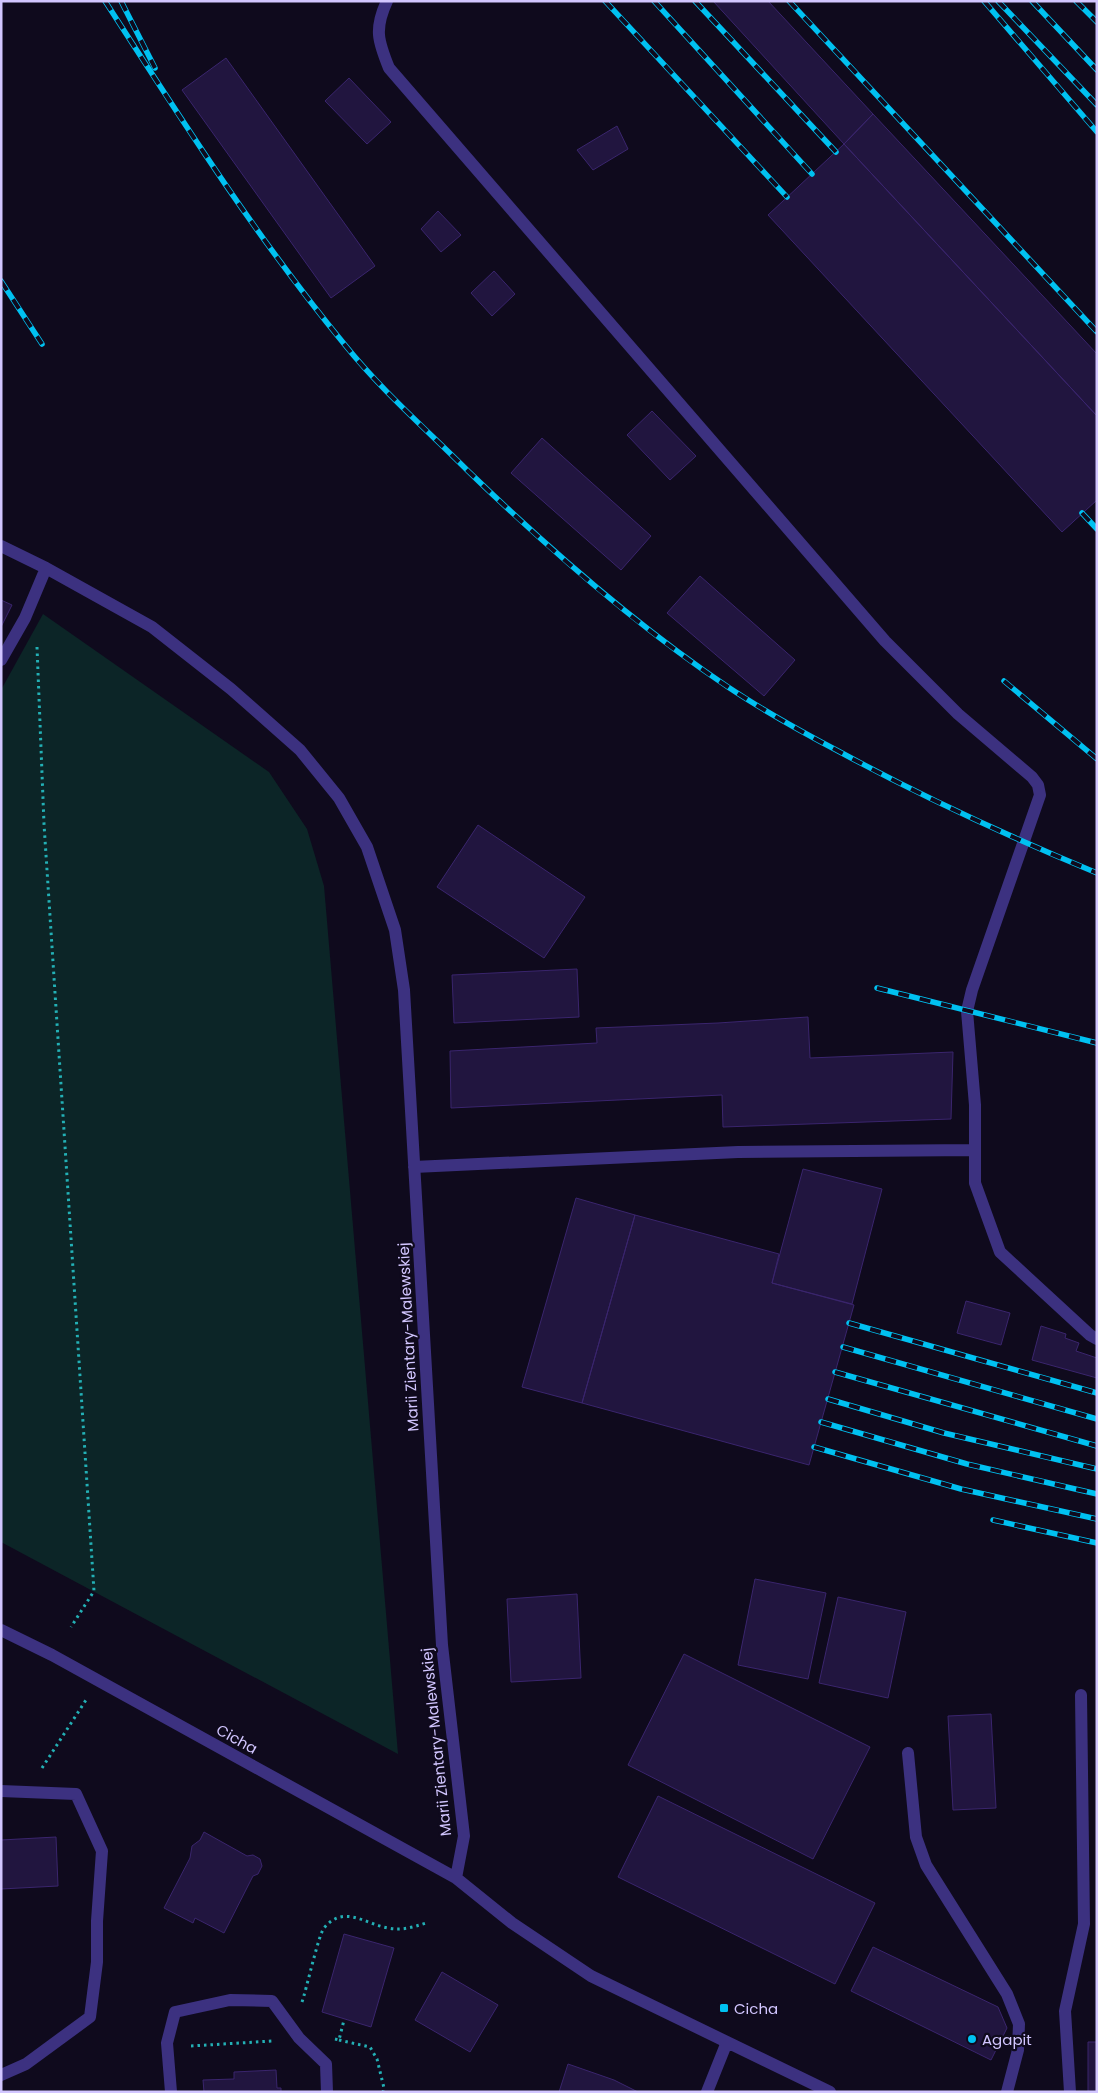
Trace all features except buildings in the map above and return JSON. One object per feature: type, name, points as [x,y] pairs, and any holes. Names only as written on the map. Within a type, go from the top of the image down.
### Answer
[{"type":"street","points":[[387,1],[379,19],[380,45],[389,68],[885,641],[958,714],[1024,769],[1038,786],[1040,795],[972,990],[967,1011],[975,1105],[975,1183],[1000,1252],[1090,1335],[1097,1339]]},
{"type":"street","name":"Marii Zientary-Malewskiej","points":[[1,546],[46,568],[152,627],[231,689],[300,750],[340,798],[367,847],[395,930],[404,990],[442,1644],[464,1836],[456,1878]]},
{"type":"street","points":[[1,660],[25,618],[46,568]]},
{"type":"street","points":[[414,1167],[738,1152],[975,1150]]},
{"type":"street","name":"Cicha","points":[[1,1630],[52,1656],[456,1878]]},
{"type":"street","points":[[1070,2092],[1065,2011],[1084,1924],[1081,1695]]},
{"type":"street","points":[[908,1753],[916,1838],[926,1865],[1007,1994],[1019,2024],[1018,2050],[1007,2092]]},
{"type":"street","points":[[1,1791],[76,1794],[102,1851],[96,1921],[97,1962],[90,2016],[26,2064],[1,2075]]},
{"type":"street","points":[[456,1878],[512,1923],[591,1976],[830,2092]]},
{"type":"street","points":[[171,2092],[167,2043],[175,2012],[230,2000],[272,2001],[299,2038],[326,2064],[327,2092]]},
{"type":"street","points":[[707,2092],[727,2042]]},
{"type":"path","points":[[25,618],[36,626],[44,824],[94,1591],[71,1627]]},
{"type":"path","points":[[58,1744],[86,1700]]},
{"type":"path","points":[[185,2047],[277,2041],[303,2024],[300,2012],[323,1928],[340,1916],[354,1917],[387,1928],[406,1929],[426,1923]]},
{"type":"path","points":[[339,2040],[344,2020]]},
{"type":"path","points":[[331,2038],[370,2047],[377,2059],[384,2088],[383,2092]]},
{"type":"green space","points":[[43,614],[269,772],[307,829],[324,886],[398,1754],[1,1542],[1,690]]},
{"type":"railway","points":[[105,1],[220,177],[312,304],[345,345],[405,410],[561,557],[626,612],[693,663],[769,713],[871,769],[935,801],[1097,873]]},
{"type":"railway","points":[[121,1],[155,68]]},
{"type":"railway","points":[[605,1],[787,197]]},
{"type":"railway","points":[[654,1],[812,174]]},
{"type":"railway","points":[[695,1],[836,152]]},
{"type":"railway","points":[[789,1],[1097,332]]},
{"type":"railway","points":[[984,1],[1097,132]]},
{"type":"railway","points":[[998,1],[1097,105]]},
{"type":"railway","points":[[1032,1],[1097,70]]},
{"type":"railway","points":[[1076,1],[1097,22]]},
{"type":"railway","points":[[1,281],[42,344]]},
{"type":"railway","points":[[1082,513],[1097,529]]},
{"type":"railway","points":[[1004,681],[1097,759]]},
{"type":"railway","points":[[877,988],[1097,1043]]},
{"type":"railway","points":[[849,1323],[1097,1393]]},
{"type":"railway","points":[[843,1347],[1097,1419]]},
{"type":"railway","points":[[835,1372],[1097,1446]]},
{"type":"railway","points":[[828,1399],[944,1433],[1097,1469]]},
{"type":"railway","points":[[821,1422],[967,1464],[1097,1494]]},
{"type":"railway","points":[[814,1447],[961,1489],[1097,1519]]},
{"type":"railway","points":[[993,1520],[1097,1543]]},
{"type":"place","name":"Cicha","points":[[724,2008]]},
{"type":"place","name":"Agapit","points":[[972,2039]]}]
